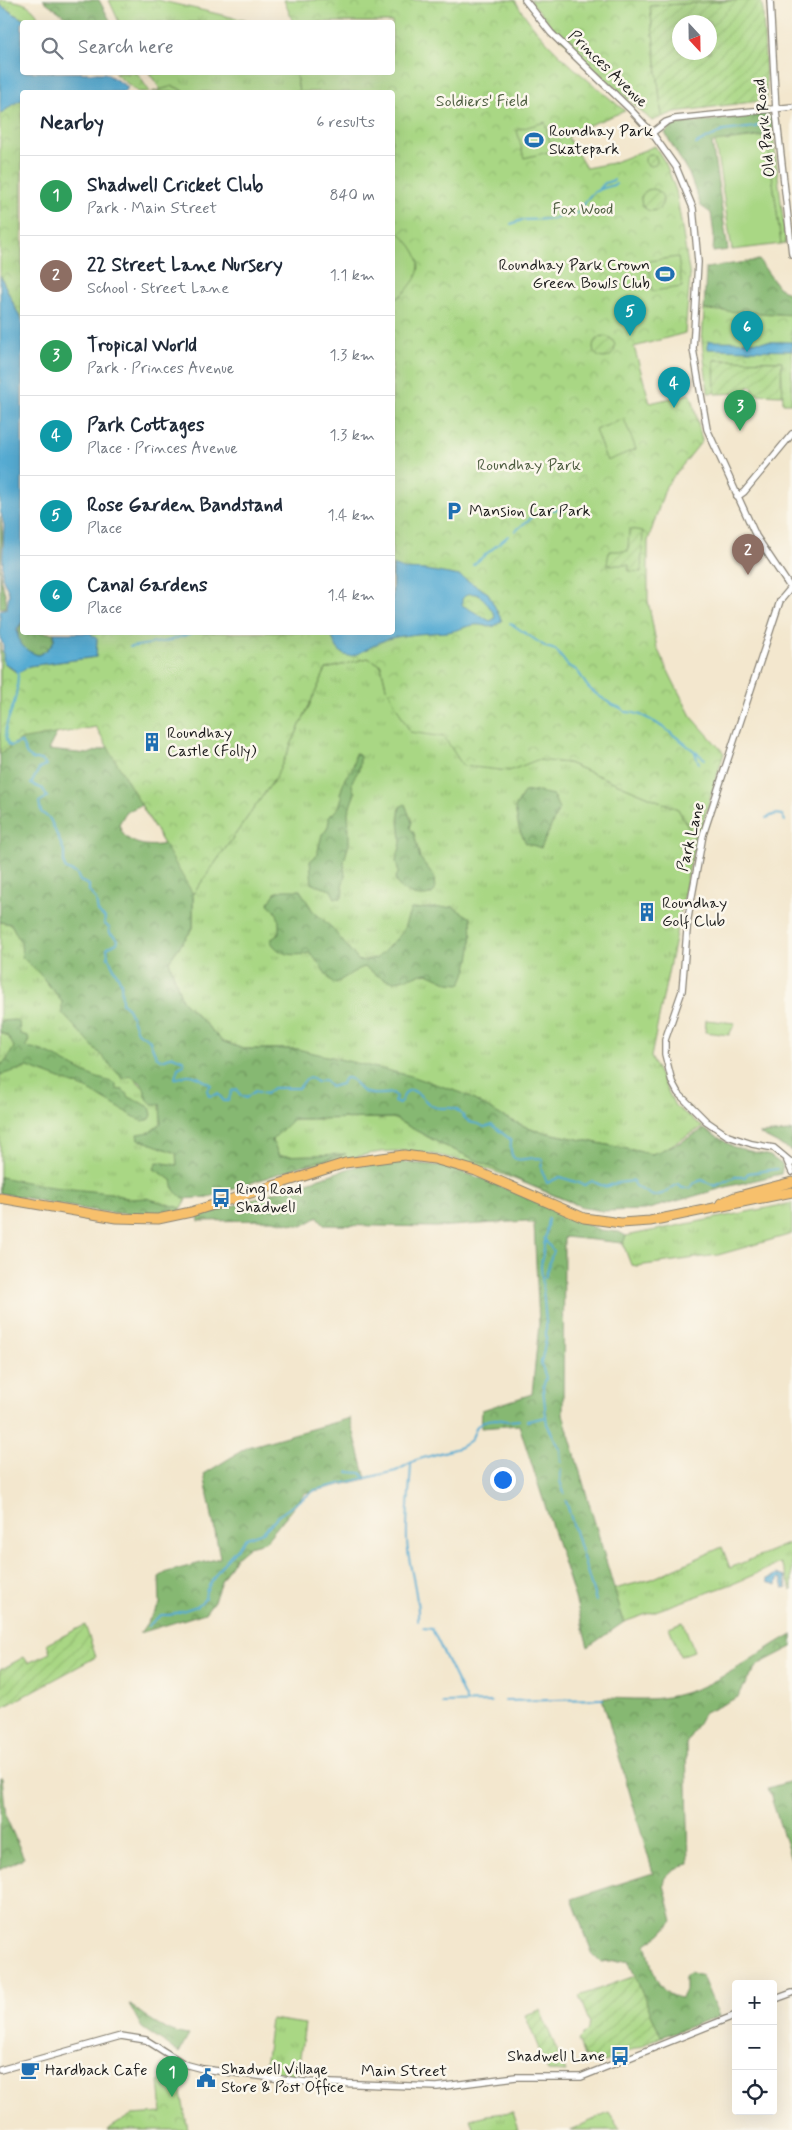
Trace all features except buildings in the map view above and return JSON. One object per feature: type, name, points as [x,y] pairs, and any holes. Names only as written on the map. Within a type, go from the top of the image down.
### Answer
[{"type":"highway","points":[[0,1198],[116,1218],[158,1219],[191,1212],[346,1164],[404,1155],[434,1158],[476,1171],[564,1210],[601,1221],[628,1223],[650,1221],[792,1192]]},
{"type":"highway","points":[[712,1207],[735,1197],[792,1182]]},
{"type":"street","name":"Princes Avenue","points":[[525,0],[551,33],[652,132],[676,167],[692,204],[698,262],[693,349],[707,429],[756,536],[791,590]]},
{"type":"street","name":"Old Park Road","points":[[770,0],[776,108],[790,214],[792,254]]},
{"type":"street","points":[[652,132],[666,122],[675,119],[792,107]]},
{"type":"street","points":[[737,497],[744,492],[792,434]]},
{"type":"street","name":"Park Lane","points":[[791,590],[780,601],[703,835],[688,918],[682,991],[665,1040],[665,1054],[672,1082],[678,1093],[706,1121],[728,1136],[752,1144],[774,1148],[786,1156],[792,1163]]},
{"type":"street","points":[[786,1156],[792,1172]]},
{"type":"street","points":[[777,1999],[792,1994]]},
{"type":"street","name":"Main Street","points":[[0,2070],[121,2036],[146,2040],[184,2064],[203,2069],[305,2082],[437,2087],[516,2077],[581,2077],[732,2017]]},
{"type":"green space","points":[[0,0],[19,2],[30,7],[39,20],[24,20],[0,5]]},
{"type":"green space","points":[[43,0],[99,0],[110,20],[70,20]]},
{"type":"green space","points":[[109,0],[158,0],[243,20],[118,20]]},
{"type":"green space","name":"Roundhay Park","points":[[284,0],[515,0],[538,32],[551,46],[625,111],[571,132],[568,138],[586,168],[612,163],[655,146],[666,164],[676,191],[690,277],[685,333],[634,347],[650,403],[689,394],[692,397],[702,441],[666,486],[648,541],[648,600],[657,648],[691,716],[724,753],[697,842],[678,809],[568,763],[537,760],[509,771],[463,766],[444,737],[410,732],[386,687],[381,665],[368,658],[326,669],[276,777],[193,894],[96,727],[19,740],[0,754],[0,649],[5,663],[17,673],[29,666],[96,657],[97,639],[92,635],[395,635],[395,90],[299,90],[296,75],[395,75],[395,20],[292,20]]},
{"type":"green space","points":[[530,0],[744,0],[650,6],[662,117],[652,121],[564,41]]},
{"type":"green space","points":[[761,0],[767,100],[675,112],[662,117],[650,6]]},
{"type":"green space","points":[[117,75],[138,75],[149,90],[135,90]]},
{"type":"green space","points":[[150,75],[296,75],[299,90],[182,90],[173,86],[161,90]]},
{"type":"green space","points":[[173,86],[182,90],[159,90]]},
{"type":"green space","points":[[20,101],[20,318],[0,275],[0,114]]},
{"type":"green space","points":[[768,114],[772,118],[773,134],[712,143],[728,250],[713,252],[714,235],[711,213],[701,206],[689,174],[665,133],[672,125]]},
{"type":"green space","name":"Roundhay Park Skatepark","points":[[545,122],[552,151],[524,158],[517,130]]},
{"type":"green space","points":[[773,134],[786,243],[781,244],[767,136]]},
{"type":"green space","points":[[767,136],[781,244],[732,250],[715,142]]},
{"type":"green space","points":[[649,154],[653,154],[657,160],[653,166],[649,166],[645,162],[645,158]]},
{"type":"green space","points":[[652,189],[660,192],[663,200],[660,208],[652,211],[644,208],[641,200],[644,192]]},
{"type":"green space","points":[[395,229],[411,245],[418,259],[419,266],[413,282],[395,299]]},
{"type":"green space","name":"Roundhay Park Crown Green Bowls Club","points":[[678,257],[682,287],[652,291],[649,261]]},
{"type":"green space","points":[[759,260],[778,287],[790,294],[792,315],[704,310],[706,268]]},
{"type":"green space","points":[[704,310],[792,315],[792,403],[783,403],[781,361],[714,360],[715,392],[708,393],[702,342]]},
{"type":"green space","points":[[604,336],[612,339],[615,347],[612,355],[604,358],[596,355],[593,347],[596,339]]},
{"type":"green space","points":[[714,360],[782,361],[781,383],[783,395],[754,394],[752,387],[749,386],[744,393],[715,394]]},
{"type":"green space","points":[[624,419],[636,449],[607,461],[595,430]]},
{"type":"green space","points":[[0,517],[2,539],[0,576]]},
{"type":"green space","points":[[629,529],[643,531],[641,572],[629,571],[629,565],[607,565],[609,551],[628,551]]},
{"type":"green space","points":[[0,576],[5,593],[6,607],[0,608]]},
{"type":"green space","points":[[20,626],[20,635],[54,635],[55,637],[50,647],[38,655],[27,650],[20,643],[18,638]]},
{"type":"green space","points":[[0,643],[1,662],[58,731],[48,750],[88,754],[326,669],[276,776],[193,894],[193,928],[169,961],[182,1000],[222,1041],[243,1049],[297,1049],[411,1076],[462,1093],[504,1117],[533,1130],[652,1154],[681,1142],[704,1129],[734,1147],[770,1156],[783,1165],[781,1174],[645,1210],[603,1211],[585,1208],[530,1185],[441,1144],[393,1118],[293,1119],[272,1140],[279,1156],[346,1154],[304,1165],[209,1197],[183,1199],[174,1190],[172,1180],[154,1169],[157,1162],[177,1165],[176,1153],[138,1139],[137,1134],[150,1132],[161,1123],[160,1104],[152,1104],[145,1097],[143,1086],[137,1080],[130,1076],[123,1079],[62,1013],[62,1001],[38,972],[22,957],[21,943],[11,924],[0,922]],"holes":[[[141,805],[164,844],[143,845],[128,839],[123,834],[119,824],[126,812]]]},
{"type":"green space","name":"Roundhay Golf Club","points":[[368,658],[381,665],[386,687],[443,737],[537,759],[568,763],[678,809],[697,842],[691,860],[651,1057],[675,1106],[703,1127],[661,1151],[652,1154],[533,1130],[504,1117],[297,1049],[243,1049],[222,1041],[182,1000],[169,961],[193,928],[193,894],[276,777],[326,669]]},
{"type":"green space","points":[[355,753],[360,756],[360,764],[352,782],[355,793],[348,812],[349,844],[344,861],[345,876],[342,886],[344,892],[341,898],[335,898],[331,890],[312,884],[310,861],[317,855],[322,834],[328,827],[329,817],[339,807],[342,797],[340,794],[345,778],[353,767]]},
{"type":"green space","points":[[534,791],[553,795],[559,809],[541,848],[526,843],[519,829],[515,808],[524,792]]},
{"type":"green space","points":[[405,804],[412,822],[410,828],[414,833],[420,858],[434,876],[435,891],[425,896],[418,896],[405,891],[400,887],[395,877],[398,874],[396,859],[401,842],[399,812],[400,807]]},
{"type":"green space","points":[[283,890],[300,890],[313,911],[330,926],[359,961],[377,958],[402,933],[411,909],[453,907],[471,918],[470,952],[461,984],[449,983],[427,973],[401,980],[389,980],[365,967],[333,984],[309,953],[286,954],[277,949],[270,940],[279,934],[279,925],[277,914],[268,904],[275,893]]},
{"type":"green space","points":[[0,922],[11,924],[83,1028],[160,1104],[189,1170],[187,1199],[180,1211],[71,1206],[0,1193]]},
{"type":"green space","points":[[15,1020],[19,1022],[20,1034],[28,1036],[29,1041],[25,1047],[42,1051],[90,1075],[116,1084],[116,1089],[123,1090],[129,1097],[150,1107],[152,1115],[150,1119],[143,1122],[87,1089],[28,1067],[0,1075],[0,1065],[6,1061],[14,1047],[8,1036],[0,1032],[0,1021]]},
{"type":"green space","points":[[706,1020],[735,1023],[729,1035],[705,1032]]},
{"type":"green space","points":[[393,1118],[441,1144],[585,1208],[492,1170],[443,1156],[395,1151],[372,1153],[316,1165],[304,1165],[343,1155],[279,1156],[272,1140],[292,1119]]},
{"type":"green space","points":[[792,1130],[792,1151],[759,1134],[789,1132]]},
{"type":"green space","points":[[401,1162],[444,1166],[486,1180],[600,1230],[619,1232],[626,1236],[623,1243],[564,1237],[563,1414],[624,1622],[588,1647],[575,1598],[519,1425],[481,1428],[482,1410],[532,1394],[539,1324],[534,1224],[526,1221],[436,1227],[325,1225],[318,1217],[302,1226],[273,1220],[199,1221],[198,1217],[360,1165]]},
{"type":"green space","points":[[0,1177],[52,1187],[110,1193],[131,1199],[146,1198],[181,1208],[180,1211],[158,1214],[112,1213],[90,1210],[0,1193]]},
{"type":"green space","points":[[792,1203],[792,1234],[718,1255],[637,1266],[631,1265],[622,1241],[626,1236]]},
{"type":"green space","points":[[350,1418],[366,1479],[305,1493],[265,1542],[249,1546],[236,1557],[222,1579],[214,1601],[205,1613],[140,1633],[160,1604],[159,1577],[167,1572],[220,1558],[204,1474],[248,1447]]},
{"type":"green space","points":[[792,1542],[792,1591],[781,1563],[735,1583],[624,1622],[614,1589],[652,1579],[722,1547],[730,1568]]},
{"type":"green space","points":[[683,1622],[694,1651],[680,1656],[669,1627]]},
{"type":"green space","points":[[85,1625],[96,1657],[0,1709],[0,1670],[24,1657],[28,1663],[50,1653],[47,1644]]},
{"type":"green space","points":[[792,1634],[792,1647],[759,1664],[738,1697],[703,1714],[686,1744],[689,1864],[681,1866],[666,1876],[664,1885],[673,1921],[661,1934],[646,1944],[656,1978],[665,1991],[672,1996],[681,1998],[685,1990],[685,1977],[690,1972],[702,1976],[719,2016],[661,2037],[628,1960],[601,1963],[593,1955],[572,1899],[653,1873],[602,1698],[651,1699],[684,1693],[716,1680]]},
{"type":"green space","points":[[0,1777],[2,1777],[6,1817],[24,1858],[0,1870]]},
{"type":"green space","points":[[792,1781],[792,1862],[768,1788]]},
{"type":"green space","points":[[635,1976],[661,2037],[605,2062],[584,2056],[578,2040],[587,2031],[590,2024],[579,1996]]},
{"type":"green space","points":[[129,2004],[165,2028],[189,2035],[179,2053],[142,2028]]},
{"type":"green space","points":[[540,2010],[566,2072],[548,2071],[525,2015]]},
{"type":"green space","points":[[271,2019],[305,2024],[297,2076],[264,2074]]},
{"type":"green space","points":[[177,2071],[188,2130],[107,2130],[131,2115],[162,2113],[159,2081]]},
{"type":"green space","points":[[513,2112],[519,2130],[474,2130],[470,2119],[487,2115]]},
{"type":"green space","points":[[609,2113],[620,2130],[569,2130],[572,2129]]},
{"type":"water","points":[[0,5],[24,20],[20,20],[20,75],[108,75],[128,87],[126,90],[20,90],[20,101],[0,114]]},
{"type":"water","points":[[0,275],[20,318],[20,625],[17,629],[19,638],[25,649],[38,655],[52,644],[54,635],[92,635],[97,639],[96,657],[29,666],[18,673],[3,662],[3,645],[0,638],[0,610],[7,608],[9,593],[2,577],[4,526],[0,510]]},
{"type":"water","points":[[708,341],[792,342],[792,351],[708,349]]},
{"type":"water","points":[[395,566],[403,569],[426,570],[460,576],[488,593],[502,621],[493,627],[474,625],[455,631],[391,638],[353,656],[342,653],[335,644],[332,635],[395,635]],"holes":[[[467,594],[477,595],[484,600],[495,615],[494,619],[490,621],[462,605],[462,599]]]},
{"type":"water","points":[[777,1574],[785,1577],[787,1588],[784,1589],[781,1578],[778,1579],[777,1585],[767,1582],[767,1579]]},
{"type":"waterway","points":[[696,144],[723,131],[755,127],[763,123]]},
{"type":"waterway","points":[[599,189],[605,183],[614,180]]},
{"type":"waterway","points":[[511,224],[522,220],[554,219],[565,212],[575,214],[582,209],[589,196],[593,193],[616,184]]},
{"type":"waterway","points":[[515,531],[542,509],[563,510]]},
{"type":"waterway","points":[[473,565],[508,536]]},
{"type":"waterway","points":[[510,623],[546,647],[556,650],[568,666],[578,672],[586,685],[610,704],[621,708],[625,712],[645,717],[705,759]]},
{"type":"waterway","points":[[130,647],[168,641],[186,635]]},
{"type":"waterway","points":[[18,670],[16,695],[6,726],[7,741],[10,746],[21,742],[27,755],[34,760],[41,760],[46,765],[39,769],[31,784],[43,789],[47,797],[39,802],[41,812],[50,819],[64,851],[64,865],[66,869],[77,874],[80,881],[89,885],[89,891],[96,900],[98,912],[105,918],[104,923],[109,928],[110,933],[118,940],[117,943],[107,948],[108,957],[121,982],[122,1003],[128,1008],[137,1032],[149,1039],[156,1056],[162,1060],[173,1056],[184,1061],[184,1065],[178,1068],[175,1078],[187,1075],[197,1077],[211,1085],[207,1090],[209,1096],[218,1094],[224,1101],[228,1101],[232,1091],[237,1089],[240,1095],[246,1098],[255,1091],[266,1094],[273,1088],[299,1088],[306,1079],[312,1078],[316,1082],[325,1080],[330,1087],[341,1084],[345,1078],[349,1078],[361,1090],[367,1093],[393,1093],[396,1097],[394,1102],[399,1104],[406,1092],[411,1090],[418,1093],[435,1107],[454,1109],[470,1122],[484,1127],[492,1125],[511,1140],[512,1156],[516,1159],[543,1159],[541,1168],[547,1183],[560,1177],[585,1185],[592,1181],[605,1187],[634,1181],[635,1186],[653,1196],[662,1194],[678,1184],[682,1188],[690,1188],[694,1183],[702,1180],[715,1186],[735,1177],[745,1177],[748,1173],[777,1169]]},
{"type":"waterway","points":[[695,753],[699,763]]},
{"type":"waterway","points":[[766,818],[776,814],[782,815],[785,821]]},
{"type":"waterway","points":[[548,1219],[541,1266],[546,1323],[546,1339],[541,1363],[546,1378],[543,1387],[547,1424],[560,1449],[561,1462]]},
{"type":"waterway","points":[[544,1238],[553,1251],[545,1278]]},
{"type":"waterway","points":[[527,1421],[546,1417]]},
{"type":"waterway","points":[[148,1626],[161,1615],[170,1615],[197,1606],[205,1599],[206,1591],[221,1566],[246,1538],[263,1532],[278,1516],[315,1490],[396,1471],[416,1460],[461,1447],[471,1440],[477,1426],[487,1420],[519,1420]]},
{"type":"waterway","points":[[411,1464],[407,1541],[417,1601],[418,1620]]},
{"type":"waterway","points":[[561,1469],[560,1481],[564,1493]]},
{"type":"waterway","points":[[348,1472],[361,1473],[364,1477]]},
{"type":"waterway","points":[[566,1501],[596,1601]]},
{"type":"waterway","points":[[423,1628],[432,1629],[467,1702]]},
{"type":"waterway","points":[[505,1701],[603,1699]]},
{"type":"waterway","points":[[443,1703],[491,1702]]},
{"type":"place","name":"Roundhay Park Skatepark","points":[[534,140]]},
{"type":"place","name":"Roundhay Park Crown Green Bowls Club","points":[[665,274]]},
{"type":"place","name":"Rose Garden Bandstand","points":[[630,336]]},
{"type":"place","name":"Canal Gardens","points":[[747,352]]},
{"type":"place","name":"Park Cottages","points":[[674,408]]},
{"type":"place","name":"Tropical World","points":[[740,431]]},
{"type":"place","name":"Mansion Car Park","points":[[454,511]]},
{"type":"place","name":"22 Street Lane Nursery","points":[[748,575]]},
{"type":"place","name":"Roundhay Castle (Folly)","points":[[152,742]]},
{"type":"place","name":"Roundhay Golf Club","points":[[647,912]]},
{"type":"place","name":"Ring Road Shadwell","points":[[221,1198]]},
{"type":"place","name":"Shadwell Lane","points":[[620,2056]]},
{"type":"place","name":"Hardback Cafe","points":[[30,2070]]},
{"type":"place","name":"Shadwell Village Store & Post Office","points":[[206,2078]]},
{"type":"place","name":"Shadwell Cricket Club","points":[[172,2097]]},
{"type":"park label","name":"Soldiers' Field","points":[[482,101]]},
{"type":"park label","name":"Fox Wood","points":[[583,209]]}]
